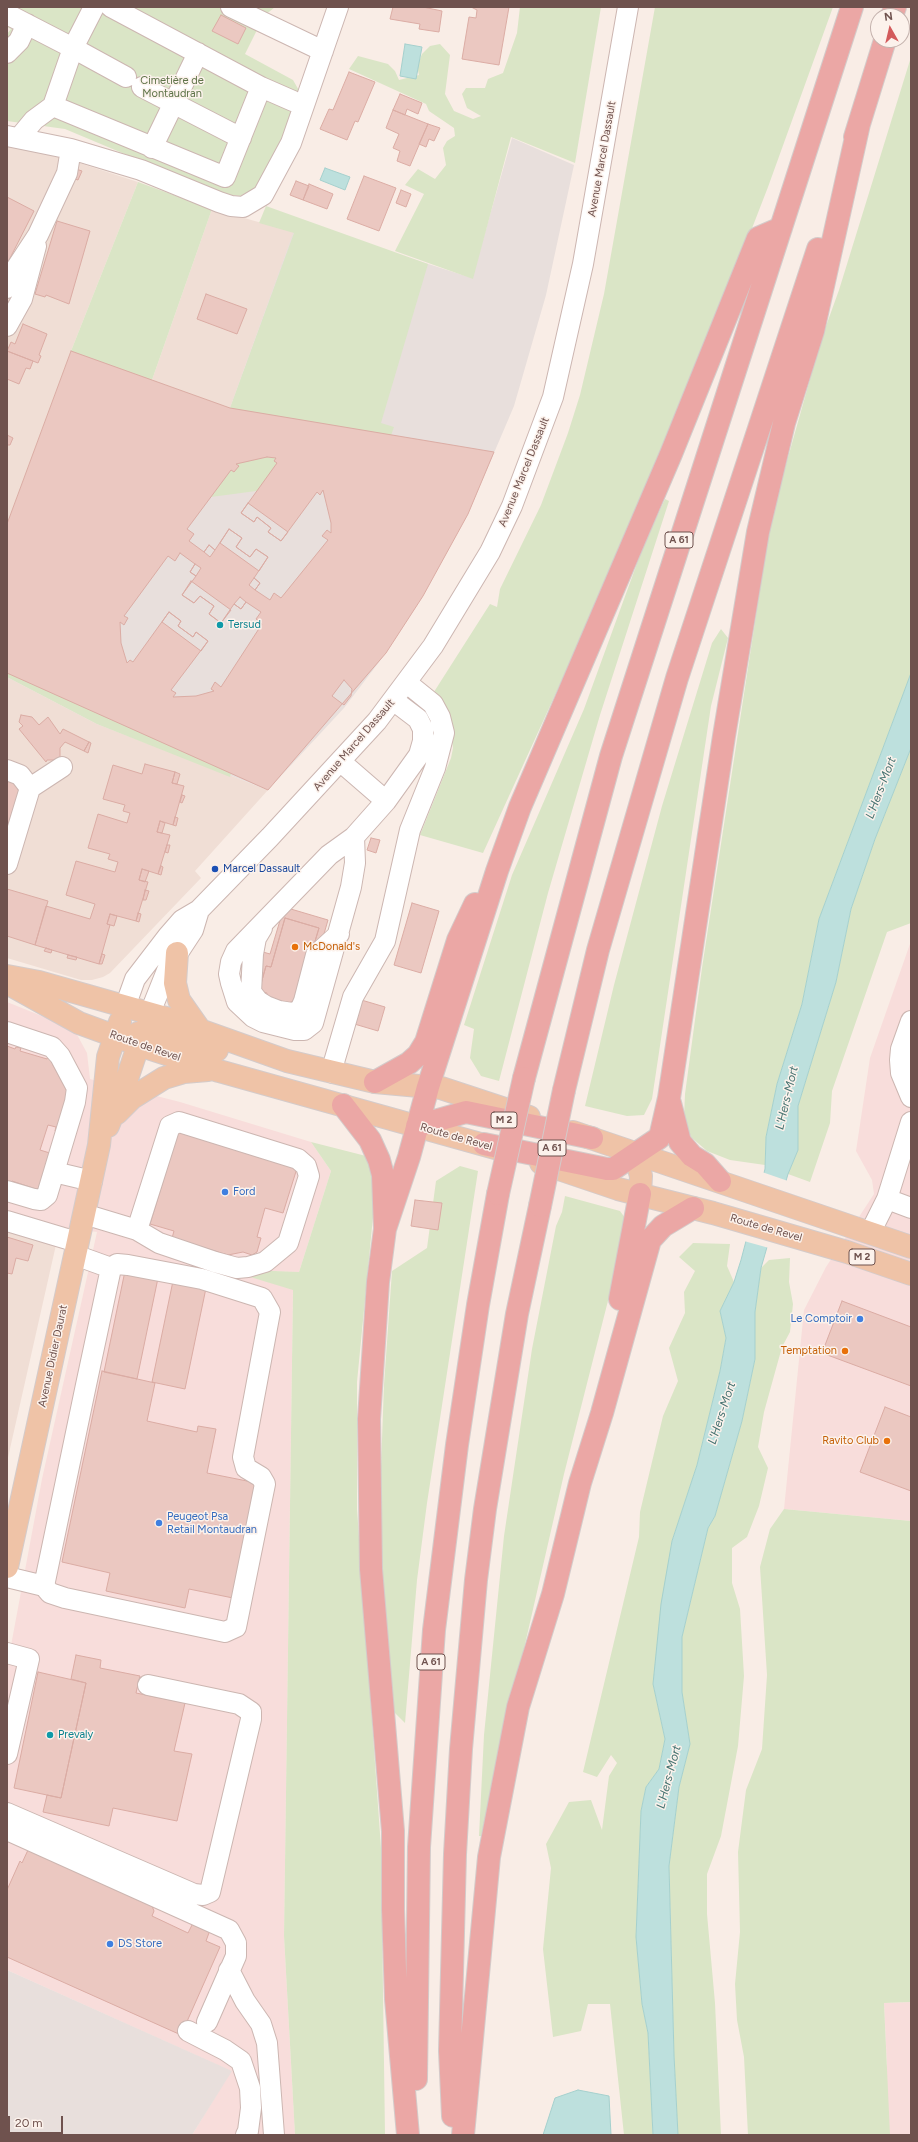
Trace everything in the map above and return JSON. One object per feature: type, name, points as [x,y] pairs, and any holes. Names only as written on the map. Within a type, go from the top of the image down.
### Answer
[{"type":"highway","name":"A 61","points":[[416,2135],[415,2000],[419,1848],[434,1630],[458,1437],[478,1305],[498,1194],[524,1078],[611,756],[852,7]]},
{"type":"highway","name":"A 61","points":[[454,2135],[450,2043],[455,1854],[461,1749],[476,1580],[485,1509],[517,1314],[564,1090],[598,950],[677,678],[859,124],[882,48]]},
{"type":"highway","points":[[635,1154],[659,1138],[669,1098],[721,758],[758,532],[784,423],[813,331],[859,124]]},
{"type":"highway","points":[[384,1229],[497,871],[520,807],[671,454],[758,238],[781,228]]},
{"type":"highway","points":[[375,1082],[410,1063],[418,1055],[426,1042],[458,940],[472,908],[497,871]]},
{"type":"highway","points":[[669,1098],[680,1142],[692,1156],[705,1164],[720,1181]]},
{"type":"highway","points":[[343,1105],[370,1140],[379,1160],[383,1175],[384,1229],[378,1282],[369,1419],[370,1569],[393,1831],[393,1909],[396,1999],[408,2135]]},
{"type":"highway","name":"M 2","points":[[417,1126],[466,1112],[592,1138]]},
{"type":"highway","name":"M 2","points":[[484,1144],[607,1169],[613,1169],[635,1154]]},
{"type":"highway","points":[[602,1413],[622,1287],[640,1194]]},
{"type":"highway","points":[[463,2135],[489,1857],[518,1707],[553,1594],[580,1483],[602,1413],[650,1240],[662,1226],[703,1210]]},
{"type":"main road","points":[[177,953],[175,969],[177,993],[187,1014],[200,1030]]},
{"type":"main road","name":"Route de Revel","points":[[7,976],[39,982],[144,1030],[200,1030],[287,1061],[333,1073],[375,1082],[441,1088],[818,1214],[911,1247]]},
{"type":"main road","name":"M 2","points":[[7,979],[121,1020]]},
{"type":"main road","name":"Route de Revel","points":[[7,983],[79,1023],[121,1020],[144,1030],[219,1071],[484,1144],[618,1189],[703,1210],[812,1241],[911,1274]]},
{"type":"main road","name":"Avenue Didier Daurat","points":[[7,1566],[76,1248],[100,1145],[108,1057],[121,1020]]},
{"type":"main road","name":"M 2","points":[[144,1030],[264,1062],[287,1061]]},
{"type":"main road","name":"Avenue Didier Daurat","points":[[100,1145],[111,1120],[144,1030]]},
{"type":"main road","name":"Avenue Didier Daurat","points":[[111,1120],[132,1098],[149,1087],[171,1076],[198,1070],[219,1071]]},
{"type":"main road","points":[[635,1154],[641,1176],[640,1194]]},
{"type":"street","points":[[13,137],[53,106],[73,48],[94,7]]},
{"type":"street","points":[[111,7],[261,87],[293,101]]},
{"type":"street","points":[[231,7],[323,51]]},
{"type":"street","points":[[13,137],[71,149],[141,170],[219,202],[232,206],[243,206],[263,194],[274,177],[291,143],[338,7]]},
{"type":"street","name":"Avenue Marcel Dassault","points":[[121,1020],[135,979],[145,964],[182,920],[199,910],[341,762],[407,683],[433,646],[490,552],[512,506],[553,397],[583,264],[628,7]]},
{"type":"street","points":[[7,14],[241,138]]},
{"type":"street","points":[[7,53],[19,41],[27,24]]},
{"type":"street","points":[[152,148],[198,53]]},
{"type":"street","points":[[53,106],[225,177],[261,87]]},
{"type":"street","points":[[7,288],[15,270],[38,234],[67,173],[71,149]]},
{"type":"street","points":[[7,326],[22,299],[29,277],[38,234]]},
{"type":"street","points":[[333,1073],[334,1062],[353,997],[385,941],[410,830],[436,768],[444,733],[440,717],[433,704],[407,683]]},
{"type":"street","points":[[354,837],[355,863],[339,934],[313,1023],[304,1030],[295,1030],[262,1022],[252,1017],[237,1002],[231,983],[229,974],[231,962],[236,951],[329,855],[354,837],[386,801],[419,755],[423,741],[423,729],[418,719],[393,700]]},
{"type":"street","points":[[341,762],[386,801]]},
{"type":"street","points":[[7,864],[30,788],[62,767]]},
{"type":"street","points":[[7,770],[20,775],[30,788]]},
{"type":"street","name":"Avenue Marcel Dassault","points":[[144,1030],[168,968],[193,930],[199,910]]},
{"type":"street","points":[[268,918],[256,938],[253,961],[252,992],[258,1001],[279,1011],[292,1013],[300,1010],[316,955],[339,934]]},
{"type":"street","points":[[911,1021],[901,1049],[900,1060],[901,1073],[911,1096]]},
{"type":"street","points":[[7,1032],[52,1047],[60,1056],[77,1088],[75,1102],[47,1195],[41,1200],[7,1191]]},
{"type":"street","points":[[84,1214],[137,1230],[159,1243],[237,1268],[265,1262],[288,1242],[309,1176],[306,1166],[298,1159],[179,1122],[170,1126],[137,1230]]},
{"type":"street","points":[[870,1233],[887,1199],[911,1122]]},
{"type":"street","points":[[54,1172],[92,1180]]},
{"type":"street","points":[[887,1199],[911,1208]]},
{"type":"street","points":[[7,1221],[76,1248],[111,1268]]},
{"type":"street","points":[[7,1577],[44,1586],[50,1593],[65,1598],[225,1632],[236,1627],[265,1484],[261,1477],[246,1468],[243,1457],[270,1312],[262,1298],[202,1280],[128,1265],[117,1264],[111,1268],[44,1586]]},
{"type":"street","points":[[7,1653],[29,1659],[7,1754]]},
{"type":"street","points":[[7,1813],[194,1894],[203,1895],[210,1892],[251,1719],[250,1712],[239,1704],[148,1685]]},
{"type":"street","points":[[7,1830],[229,1930],[236,1943],[236,1956],[206,2022]]},
{"type":"street","points":[[230,1970],[245,2001],[261,2024],[268,2043],[274,2135]]},
{"type":"street","points":[[188,2031],[226,2050],[241,2061],[250,2088],[251,2101],[247,2134]]},
{"type":"street","points":[[247,2134],[272,2102]]},
{"type":"shaded area","points":[[512,138],[574,165],[546,295],[514,406],[468,514],[423,596],[386,653],[344,708],[268,790],[97,724],[7,677],[7,524],[71,351],[230,408],[297,222],[472,278]]},
{"type":"shaded area","points":[[7,144],[30,147],[138,182],[71,351],[7,524]]},
{"type":"shaded area","points":[[212,209],[294,232],[230,408],[152,380]]},
{"type":"shaded area","points":[[7,677],[97,724],[268,790],[195,871],[201,878],[110,973],[103,977],[92,980],[81,980],[7,958]]},
{"type":"shaded area","points":[[911,941],[911,1521],[784,1509],[804,1310],[826,1267],[874,1194],[872,1180],[856,1151],[870,1058]]},
{"type":"shaded area","points":[[7,1002],[74,1029],[87,1053],[90,1079],[180,1102],[311,1142],[331,1171],[299,1272],[248,1271],[248,1276],[293,1289],[284,1936],[295,2135],[192,2135],[231,2071],[7,1970],[7,1667],[42,1479],[97,1232],[60,1227],[7,1211]]},
{"type":"shaded area","points":[[7,1211],[60,1227],[7,1462]]},
{"type":"shaded area","points":[[7,1970],[232,2071],[192,2135],[7,2135]]},
{"type":"shaded area","points":[[911,2002],[911,2135],[748,2135],[887,2065],[884,2003]]},
{"type":"green space","name":"Cimetière de Montaudran","points":[[7,7],[275,7],[264,16],[245,54],[293,80],[301,94],[269,172],[257,187],[240,196],[220,194],[65,129],[7,121],[7,34],[11,29],[7,27]]},
{"type":"green space","points":[[520,7],[601,7],[575,163],[511,137],[473,279],[395,251],[424,194],[405,185],[418,169],[435,179],[446,165],[443,148],[447,141],[455,136],[454,128],[429,111],[426,104],[349,69],[358,56],[388,64],[395,71],[399,80],[419,75],[417,66],[422,54],[430,46],[440,44],[450,55],[445,94],[454,111],[473,119],[481,116],[467,108],[462,94],[466,88],[485,88],[488,79],[503,73],[517,33]]},
{"type":"green space","points":[[655,7],[833,7],[768,187],[663,458],[483,853],[420,835],[451,758],[453,748],[451,730],[432,695],[490,604],[497,607],[500,589],[541,505],[568,433],[580,395],[604,294]]},
{"type":"green space","points":[[911,57],[911,673],[819,919],[802,1004],[777,1084],[766,1137],[765,1165],[730,1160],[707,1151],[691,1137],[684,1117],[685,1094],[702,968],[763,563],[778,493],[821,340],[839,290]]},
{"type":"green space","points":[[138,182],[212,209],[152,380],[230,408],[294,233],[259,223],[266,206],[428,264],[381,423],[394,427],[377,475],[7,524],[71,351]]},
{"type":"green space","points":[[665,499],[669,501],[600,715],[548,893],[499,1081],[481,1076],[470,1058],[474,1029],[464,1025],[512,875],[584,709],[643,547]]},
{"type":"green space","points":[[721,629],[728,638],[711,706],[652,1099],[644,1115],[627,1116],[585,1106],[614,985],[662,806],[712,643]]},
{"type":"green space","points":[[7,639],[226,769],[231,774],[230,777],[97,724],[7,677]]},
{"type":"green space","points":[[911,748],[911,923],[887,932],[832,1091],[830,1123],[810,1182],[788,1174],[798,1150],[798,1106],[836,982],[851,909],[875,839]]},
{"type":"green space","points":[[311,1142],[366,1156],[371,1168],[375,1196],[357,1382],[357,1509],[381,1848],[385,2135],[295,2135],[284,1936],[293,1290],[247,1276],[248,1270],[299,1272],[331,1171]]},
{"type":"green space","points":[[460,1166],[478,1171],[427,1503],[417,1580],[405,1723],[392,1710],[383,1602],[380,1494],[384,1385],[392,1271],[427,1248],[436,1181]]},
{"type":"green space","points":[[565,1196],[620,1211],[628,1222],[564,1474],[481,1836],[479,1836],[484,1735],[504,1536],[532,1349],[556,1226],[562,1212]]},
{"type":"green space","points":[[693,1243],[730,1244],[727,1266],[734,1282],[720,1311],[726,1338],[720,1371],[697,1465],[672,1541],[653,1684],[665,1739],[659,1769],[646,1787],[641,1811],[636,1937],[642,2004],[648,2033],[653,2135],[624,2135],[610,2004],[588,2004],[581,2031],[553,2037],[543,1949],[551,1868],[546,1844],[569,1802],[591,1800],[602,1830],[609,1776],[617,1763],[611,1755],[597,1777],[583,1772],[639,1537],[640,1512],[663,1416],[678,1381],[669,1348],[685,1313],[684,1292],[695,1271],[679,1257]]},
{"type":"green space","points":[[790,1258],[789,1282],[793,1304],[790,1332],[782,1347],[764,1412],[758,1447],[768,1468],[759,1506],[747,1537],[732,1548],[732,1583],[740,1609],[744,1676],[738,1746],[721,1836],[707,1874],[707,1914],[715,2003],[721,2135],[678,2135],[674,2055],[669,1865],[679,1787],[690,1744],[682,1692],[682,1637],[708,1528],[715,1516],[742,1421],[755,1359],[755,1312],[761,1268],[769,1260]]},
{"type":"green space","points":[[784,1509],[911,1521],[911,2002],[884,2003],[890,2135],[748,2135],[744,2057],[737,2020],[735,1984],[740,1932],[738,1852],[746,1790],[762,1749],[767,1675],[760,1567],[770,1529]]},
{"type":"water","points":[[405,44],[422,47],[416,79],[400,76]]},
{"type":"water","points":[[325,168],[350,177],[345,190],[320,180]]},
{"type":"water","name":"L'Hers-Mort","points":[[911,673],[911,748],[875,839],[851,909],[836,982],[798,1106],[798,1150],[788,1174],[761,1268],[755,1312],[755,1359],[742,1421],[715,1516],[708,1528],[682,1637],[682,1692],[690,1744],[679,1787],[669,1866],[674,2055],[678,2135],[653,2135],[648,2033],[642,2004],[636,1937],[641,1811],[646,1787],[659,1769],[665,1739],[653,1684],[661,1604],[672,1541],[697,1465],[720,1371],[726,1338],[720,1311],[734,1282],[741,1260],[765,1169],[766,1137],[777,1084],[802,1004],[819,919]]},
{"type":"water","points":[[578,2090],[609,2096],[611,2135],[543,2135],[555,2098]]},
{"type":"pier","points":[[762,1172],[788,1181],[769,1248],[744,1241]]},
{"type":"building","points":[[393,7],[423,7],[442,11],[439,32],[419,29],[420,24],[390,19]]},
{"type":"building","points":[[471,7],[509,7],[499,65],[462,59],[469,17],[476,18],[477,10]]},
{"type":"building","points":[[221,15],[246,28],[238,44],[212,31]]},
{"type":"building","points":[[349,72],[375,82],[358,122],[355,121],[347,140],[320,129],[329,109],[333,110]]},
{"type":"building","points":[[400,94],[422,103],[418,114],[407,109],[405,115],[393,110]]},
{"type":"building","points":[[393,110],[428,124],[410,166],[397,161],[400,151],[393,148],[399,134],[386,128]]},
{"type":"building","points":[[428,124],[440,128],[434,141],[429,139],[426,147],[419,144]]},
{"type":"building","points":[[76,169],[82,171],[78,180],[72,178]]},
{"type":"building","points":[[364,176],[396,188],[379,231],[347,219]]},
{"type":"building","points":[[296,181],[309,186],[303,200],[290,195]]},
{"type":"building","points":[[309,184],[333,194],[327,209],[303,200]]},
{"type":"building","points":[[401,190],[411,194],[406,207],[396,203]]},
{"type":"building","points":[[7,197],[34,211],[7,264]]},
{"type":"building","points":[[57,221],[90,231],[69,304],[46,295],[45,297],[35,294]]},
{"type":"building","points":[[206,294],[247,309],[237,334],[197,319]]},
{"type":"building","points":[[23,324],[47,334],[39,355],[41,356],[38,363],[7,351],[11,342],[15,344]]},
{"type":"building","points":[[7,351],[33,361],[30,369],[26,368],[19,384],[7,379]]},
{"type":"building","points":[[71,351],[230,408],[494,452],[468,514],[423,596],[386,653],[268,790],[7,673],[7,524]]},
{"type":"building","points":[[7,435],[13,438],[10,445],[7,445]]},
{"type":"building","name":"Tersud","points":[[267,457],[276,458],[274,461],[277,463],[241,513],[254,522],[257,517],[271,528],[268,532],[281,541],[317,492],[320,495],[323,490],[331,523],[331,533],[327,530],[322,536],[328,540],[281,598],[274,593],[270,600],[255,590],[260,583],[254,578],[268,557],[256,549],[250,557],[236,547],[242,538],[229,529],[215,550],[209,545],[204,552],[189,541],[194,534],[187,529],[231,470],[234,472],[239,466],[236,464]]},
{"type":"building","points":[[248,503],[288,532],[281,541],[268,532],[271,528],[257,517],[254,522],[241,513]]},
{"type":"building","points":[[229,529],[242,538],[236,547],[250,557],[256,549],[268,557],[259,571],[220,543]]},
{"type":"building","points":[[209,545],[215,550],[210,557],[204,552]]},
{"type":"building","name":"Tersud","points":[[180,553],[195,564],[190,572],[196,576],[182,595],[194,603],[200,596],[214,606],[209,614],[221,623],[234,604],[241,609],[246,602],[261,612],[256,619],[262,624],[221,687],[215,682],[211,689],[214,691],[196,696],[173,697],[176,693],[171,690],[208,641],[196,632],[193,637],[178,626],[181,621],[169,612],[133,662],[130,660],[127,663],[121,643],[120,622],[124,625],[128,618],[124,616],[168,556],[175,561]]},
{"type":"building","points":[[195,564],[201,568],[196,576],[190,572]]},
{"type":"building","points":[[254,578],[260,583],[255,590],[249,585]]},
{"type":"building","points":[[191,581],[231,610],[221,623],[209,614],[214,606],[200,596],[194,603],[182,595]]},
{"type":"building","points":[[240,597],[246,602],[241,609],[234,604]]},
{"type":"building","points":[[169,612],[181,621],[178,626],[193,637],[196,632],[208,641],[201,651],[162,622]]},
{"type":"building","points":[[344,680],[352,689],[351,696],[344,705],[332,696]]},
{"type":"building","points":[[21,715],[32,717],[39,725],[48,717],[60,734],[63,729],[89,742],[84,751],[65,742],[60,748],[60,760],[47,760],[46,762],[19,729],[23,726],[19,722]]},
{"type":"building","points":[[89,742],[91,743],[88,753],[84,751]]},
{"type":"building","points":[[145,764],[175,772],[172,783],[184,786],[173,825],[160,821],[157,832],[170,835],[158,874],[142,869],[139,880],[148,882],[136,921],[110,914],[107,924],[110,925],[99,964],[35,945],[46,906],[90,919],[95,904],[66,895],[76,861],[115,872],[118,862],[108,859],[110,854],[88,848],[98,814],[127,823],[130,813],[123,811],[125,805],[103,799],[113,765],[142,774]]},
{"type":"building","points":[[175,772],[180,774],[177,784],[172,783]]},
{"type":"building","points":[[7,780],[14,780],[19,791],[7,828]]},
{"type":"building","points":[[182,795],[185,796],[182,803],[180,802]]},
{"type":"building","points":[[175,817],[178,818],[176,826],[173,825]]},
{"type":"building","points":[[160,821],[165,823],[162,833],[157,832]]},
{"type":"building","points":[[371,838],[380,840],[376,853],[367,850]]},
{"type":"building","points":[[167,845],[170,845],[168,853],[165,852]]},
{"type":"building","points":[[161,866],[163,867],[161,875],[158,874]]},
{"type":"building","points":[[142,869],[149,871],[145,882],[139,880]]},
{"type":"building","points":[[7,889],[48,901],[35,945],[7,936]]},
{"type":"building","points":[[145,890],[149,891],[146,900],[143,900]]},
{"type":"building","points":[[412,903],[439,911],[421,973],[394,965]]},
{"type":"building","points":[[284,907],[328,920],[304,1003],[297,1001],[319,928],[285,918],[271,967],[266,966],[259,991],[263,952],[270,954]]},
{"type":"building","points":[[138,913],[141,914],[139,922],[136,921]]},
{"type":"building","points":[[110,914],[117,916],[114,926],[107,924]]},
{"type":"building","name":"McDonald's","points":[[285,918],[319,928],[297,1001],[283,1004],[265,1000],[267,993],[259,991],[266,966],[271,967]]},
{"type":"building","points":[[46,948],[52,950],[51,953],[44,951]]},
{"type":"building","points":[[102,954],[105,955],[102,964],[99,964]]},
{"type":"building","points":[[68,955],[77,957],[76,960],[67,958]]},
{"type":"building","points":[[358,999],[385,1007],[378,1031],[351,1023]]},
{"type":"building","points":[[7,1046],[15,1049],[16,1047],[21,1048],[20,1051],[47,1059],[48,1057],[55,1064],[53,1065],[67,1091],[60,1133],[55,1131],[56,1127],[48,1125],[40,1150],[53,1154],[42,1191],[12,1181],[11,1183],[7,1182]]},
{"type":"building","name":"Ford","points":[[179,1129],[298,1165],[283,1213],[265,1208],[257,1237],[261,1238],[257,1252],[252,1255],[243,1252],[228,1255],[172,1238],[174,1231],[150,1224]]},
{"type":"building","points":[[415,1200],[442,1203],[438,1230],[411,1226]]},
{"type":"building","points":[[7,1237],[33,1245],[28,1261],[16,1258],[12,1274],[7,1273]]},
{"type":"building","points":[[125,1271],[158,1278],[137,1379],[104,1372]]},
{"type":"building","points":[[173,1281],[206,1288],[185,1389],[152,1382]]},
{"type":"building","points":[[842,1301],[911,1327],[911,1386],[822,1353]]},
{"type":"building","name":"Peugeot Psa Retail Montaudran","points":[[102,1371],[155,1383],[147,1421],[197,1432],[198,1426],[216,1429],[207,1473],[257,1483],[233,1598],[189,1589],[185,1608],[106,1591],[110,1573],[62,1562]]},
{"type":"building","points":[[885,1407],[911,1417],[911,1491],[860,1472]]},
{"type":"building","points":[[76,1655],[101,1660],[100,1668],[140,1676],[136,1693],[185,1703],[174,1751],[192,1754],[177,1821],[113,1808],[109,1826],[43,1812],[47,1795],[61,1798],[86,1683],[71,1679]]},
{"type":"building","name":"Prevaly","points":[[38,1672],[86,1683],[61,1798],[14,1788]]},
{"type":"building","name":"DS Store","points":[[28,1850],[152,1906],[154,1911],[152,1916],[188,1933],[193,1923],[210,1930],[206,1941],[220,1947],[181,2035],[7,1957],[7,1890],[20,1861],[22,1863]]},
{"type":"place","name":"Tersud","points":[[220,625]]},
{"type":"place","name":"Marcel Dassault","points":[[215,869]]},
{"type":"place","name":"McDonald's","points":[[295,947]]},
{"type":"place","name":"Ford","points":[[225,1192]]},
{"type":"place","name":"Le Comptoir","points":[[860,1319]]},
{"type":"place","name":"Temptation","points":[[845,1351]]},
{"type":"place","name":"Ravito Club","points":[[887,1441]]},
{"type":"place","name":"Peugeot Psa Retail Montaudran","points":[[159,1523]]},
{"type":"place","name":"Prevaly","points":[[50,1735]]},
{"type":"place","name":"DS Store","points":[[110,1944]]}]
